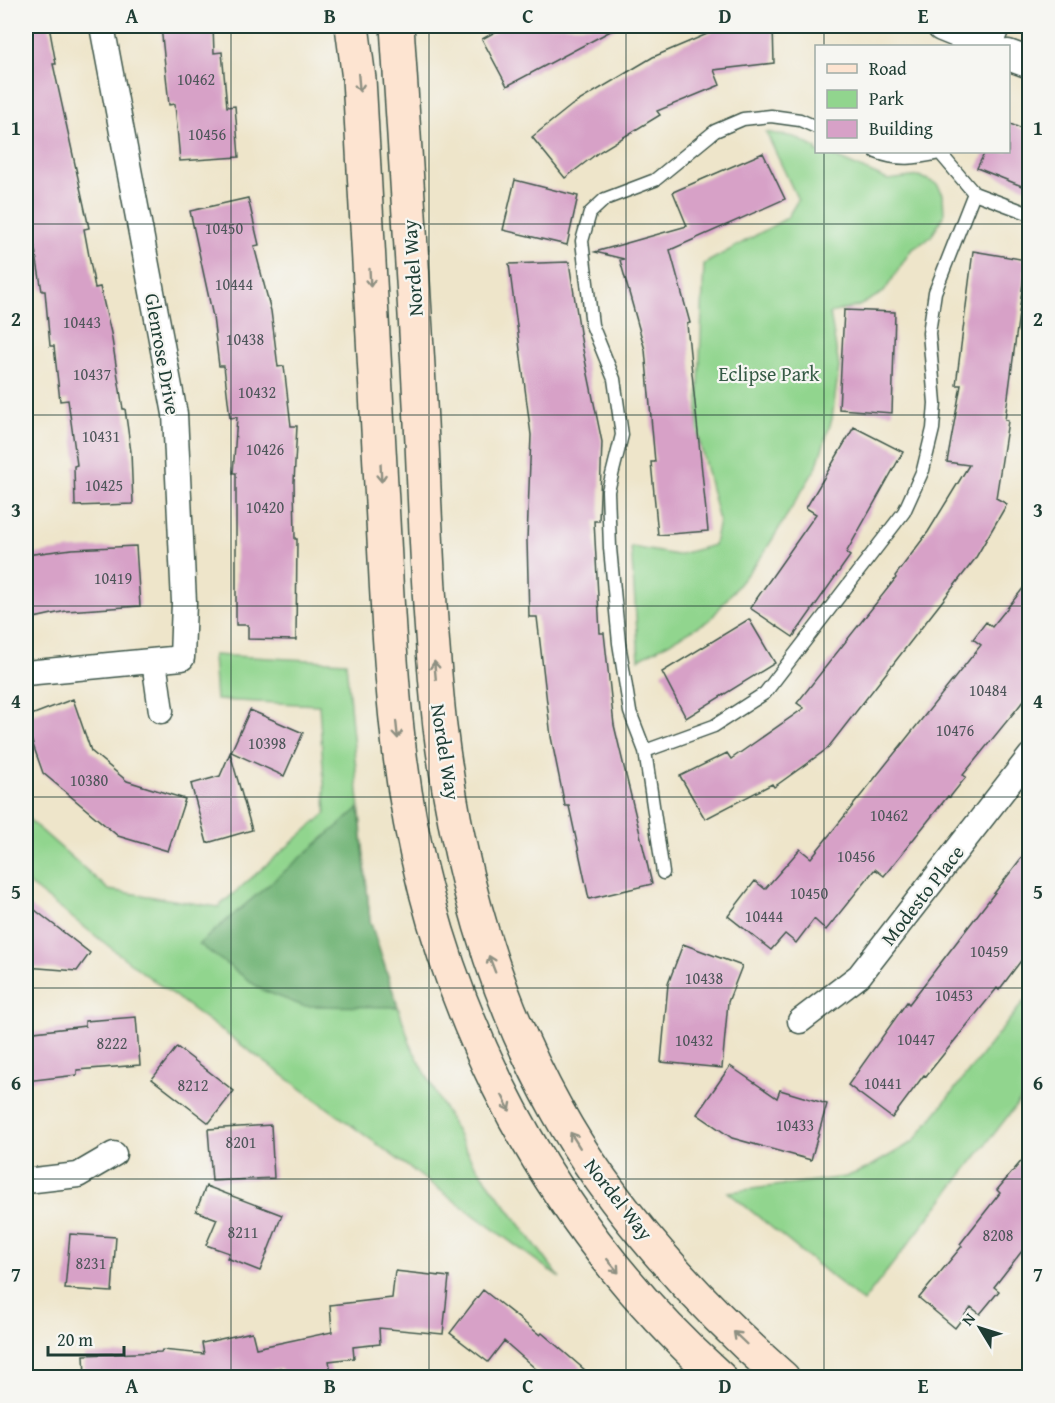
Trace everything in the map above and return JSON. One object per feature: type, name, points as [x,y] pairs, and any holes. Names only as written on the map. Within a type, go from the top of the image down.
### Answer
[{"type":"main road","points":[[352,26],[360,91],[397,732],[417,852],[450,978],[481,1051],[517,1125],[548,1177],[591,1239],[642,1300],[720,1377]]},
{"type":"main road","name":"Nordel Way","points":[[397,26],[415,301],[430,624],[441,731],[460,844],[488,954],[524,1041],[556,1109],[584,1155],[623,1208],[679,1274],[735,1334],[783,1377]]},
{"type":"street","name":"Glenrose Drive","points":[[26,673],[182,658],[184,602],[175,414],[102,26]]},
{"type":"street","points":[[942,26],[989,45]]},
{"type":"street","points":[[1010,56],[1029,63]]},
{"type":"street","points":[[154,660],[161,711]]},
{"type":"street","name":"Modesto Place","points":[[800,1021],[859,976],[1029,756]]},
{"type":"street","points":[[26,1181],[78,1175],[114,1154]]},
{"type":"lane","points":[[996,45],[1004,26]]},
{"type":"lane","points":[[663,873],[645,751],[630,712],[619,643],[610,548],[608,490],[622,435],[614,379],[592,325],[582,241],[590,213],[605,200],[655,180],[715,131],[743,119],[771,116],[800,120],[815,127]]},
{"type":"lane","points":[[879,153],[889,157],[914,159],[937,153]]},
{"type":"lane","points":[[942,153],[974,193],[1029,214]]},
{"type":"lane","points":[[645,751],[714,726],[765,693],[904,512],[922,470],[933,429],[934,403],[929,333],[936,292],[974,193]]},
{"type":"green space","name":"Eclipse Park","points":[[766,132],[794,137],[815,148],[815,153],[826,153],[888,180],[919,176],[937,184],[943,194],[944,215],[931,237],[911,250],[884,292],[859,306],[830,313],[839,367],[832,419],[816,468],[764,553],[710,620],[639,659],[631,547],[677,555],[714,545],[719,521],[697,431],[704,264],[787,218],[798,200]]},
{"type":"green space","points":[[213,655],[346,662],[370,921],[411,1046],[471,1159],[560,1278],[146,975],[26,882],[26,817],[109,890],[218,907],[326,813],[319,705],[216,700]]},
{"type":"green space","points":[[359,808],[370,921],[398,1007],[303,1006],[262,990],[199,944]]},
{"type":"green space","points":[[1029,995],[1029,1089],[863,1302],[728,1192],[845,1177],[866,1169],[913,1142]]},
{"type":"building","points":[[26,26],[49,26],[56,64],[53,64],[89,228],[84,229],[95,288],[100,287],[111,333],[123,409],[125,409],[131,452],[133,504],[75,506],[74,466],[77,465],[68,400],[60,401],[54,346],[50,346],[45,291],[42,291],[26,195]]},
{"type":"building","points":[[161,26],[213,26],[214,53],[222,52],[227,107],[235,106],[239,157],[180,161],[175,104],[169,105]]},
{"type":"building","points":[[506,26],[620,26],[507,86],[482,39]]},
{"type":"building","points":[[726,26],[773,26],[774,63],[714,70],[720,85],[657,111],[660,115],[599,152],[565,178],[532,137],[572,105],[653,57]]},
{"type":"building","points":[[1010,124],[1029,132],[1029,189],[977,168],[984,153],[1010,153]]},
{"type":"building","points":[[763,153],[785,199],[670,250],[690,323],[687,324],[708,531],[658,535],[651,462],[655,462],[645,350],[620,260],[624,259],[595,252],[687,226],[673,192]]},
{"type":"building","points":[[515,180],[578,196],[567,245],[503,230]]},
{"type":"building","points":[[248,198],[259,245],[254,246],[271,311],[278,367],[284,366],[291,426],[297,426],[294,482],[295,539],[297,539],[296,640],[248,639],[248,625],[236,625],[236,473],[233,473],[237,417],[230,418],[224,366],[219,366],[213,317],[190,211]]},
{"type":"building","points":[[973,251],[1026,260],[1005,420],[1008,421],[996,498],[1007,504],[975,559],[827,749],[774,787],[772,784],[705,819],[680,776],[727,753],[731,759],[804,708],[797,703],[896,578],[895,576],[928,532],[969,465],[947,462],[961,385],[956,385]]},
{"type":"building","points":[[569,262],[582,345],[602,442],[599,521],[594,521],[600,633],[604,633],[614,725],[652,884],[589,899],[569,806],[565,806],[551,737],[537,617],[529,617],[527,540],[531,435],[509,264]]},
{"type":"building","points":[[844,310],[895,312],[892,413],[839,409]]},
{"type":"building","points":[[854,427],[903,452],[846,553],[850,556],[793,637],[750,608],[816,514],[806,508]]},
{"type":"building","points":[[136,546],[140,606],[66,611],[34,618],[26,555],[72,549]]},
{"type":"building","points":[[1029,581],[1029,694],[963,775],[966,777],[884,876],[875,869],[826,930],[814,919],[796,943],[785,934],[771,950],[728,916],[755,881],[765,889],[800,849],[811,858],[981,645],[973,639],[986,622],[992,627]]},
{"type":"building","points":[[749,619],[775,663],[686,718],[662,672]]},
{"type":"building","points":[[73,699],[91,751],[127,781],[185,799],[168,851],[118,836],[43,773],[26,725],[26,717]]},
{"type":"building","points":[[250,710],[303,733],[284,776],[231,752]]},
{"type":"building","points":[[230,753],[252,830],[207,843],[191,784],[220,776]]},
{"type":"building","points":[[1029,848],[1029,950],[999,990],[997,988],[926,1076],[924,1075],[892,1118],[848,1085],[907,1002],[909,1004]]},
{"type":"building","points":[[26,903],[90,953],[77,971],[26,967]]},
{"type":"building","points":[[683,944],[742,966],[728,1002],[722,1068],[661,1062],[668,984]]},
{"type":"building","points":[[136,1017],[140,1065],[77,1070],[77,1075],[26,1081],[26,1033],[85,1026],[85,1021]]},
{"type":"building","points":[[177,1047],[234,1091],[209,1123],[152,1079]]},
{"type":"building","points":[[730,1066],[777,1098],[780,1090],[827,1104],[811,1160],[732,1138],[697,1114]]},
{"type":"building","points":[[271,1125],[274,1178],[212,1181],[208,1129]]},
{"type":"building","points":[[1029,1152],[1029,1242],[994,1287],[999,1291],[980,1314],[971,1307],[955,1328],[919,1298],[962,1246],[960,1244],[1000,1193],[997,1190]]},
{"type":"building","points":[[206,1186],[282,1215],[260,1271],[227,1258],[229,1253],[206,1245],[217,1219],[196,1211]]},
{"type":"building","points":[[70,1234],[116,1237],[112,1292],[65,1289]]},
{"type":"building","points":[[395,1271],[449,1277],[443,1334],[379,1328],[380,1344],[353,1347],[354,1358],[329,1361],[332,1377],[283,1377],[281,1368],[240,1377],[85,1377],[84,1355],[161,1352],[162,1350],[204,1354],[202,1343],[252,1332],[256,1348],[332,1332],[330,1305],[392,1298]]},
{"type":"building","points":[[483,1290],[540,1335],[542,1333],[593,1377],[545,1377],[504,1341],[488,1362],[450,1333]]}]
